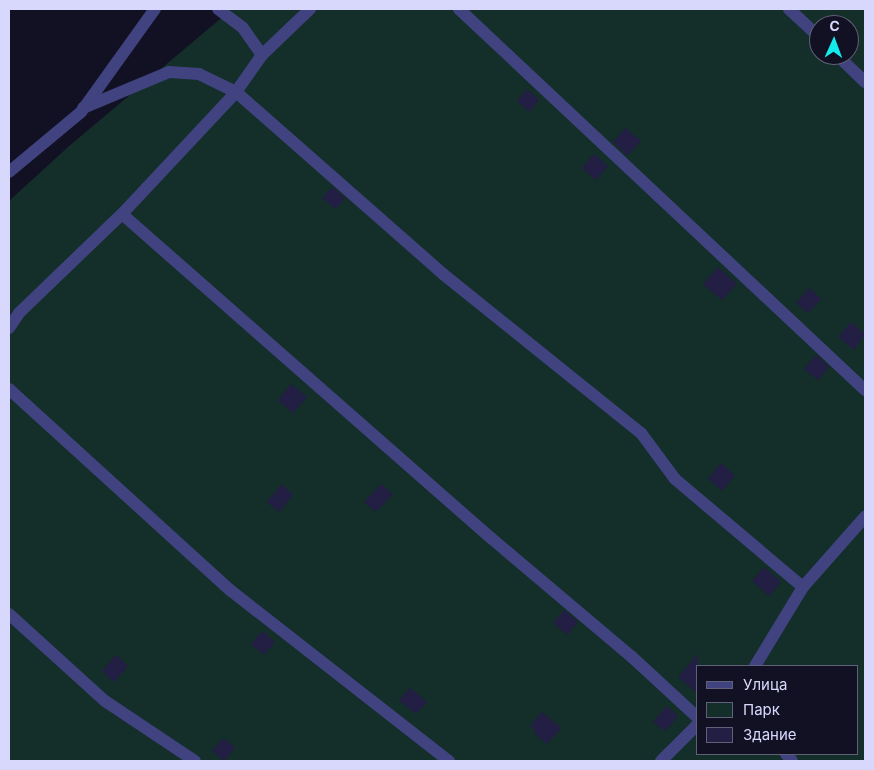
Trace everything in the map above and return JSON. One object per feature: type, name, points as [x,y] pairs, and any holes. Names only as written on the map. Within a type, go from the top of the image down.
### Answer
[{"type":"lane","points":[[9,172],[83,108],[156,9]]},
{"type":"lane","points":[[218,9],[243,28],[262,55]]},
{"type":"lane","points":[[9,328],[19,313],[122,214],[236,92],[262,55],[310,9]]},
{"type":"lane","points":[[458,9],[865,390]]},
{"type":"lane","points":[[789,9],[809,28]]},
{"type":"lane","points":[[847,65],[865,82]]},
{"type":"lane","points":[[83,108],[169,72],[199,74],[236,92],[442,274],[641,433],[675,479],[803,587]]},
{"type":"lane","points":[[122,214],[490,538],[632,657],[696,716]]},
{"type":"lane","points":[[9,389],[230,590],[449,761]]},
{"type":"lane","points":[[756,665],[803,587],[865,517]]},
{"type":"lane","points":[[9,614],[105,701],[195,761]]},
{"type":"lane","points":[[661,761],[696,726]]},
{"type":"green space","points":[[232,9],[865,9],[865,761],[9,761],[9,201],[68,147]]},
{"type":"building","points":[[527,89],[539,100],[529,112],[517,101]]},
{"type":"building","points":[[625,128],[641,141],[627,156],[613,142]]},
{"type":"building","points":[[594,154],[608,166],[596,180],[582,168]]},
{"type":"building","points":[[332,187],[345,198],[336,209],[322,198]]},
{"type":"building","points":[[718,267],[737,284],[722,300],[703,284]]},
{"type":"building","points":[[809,288],[821,299],[808,313],[796,303]]},
{"type":"building","points":[[851,322],[865,334],[854,350],[838,337]]},
{"type":"building","points":[[816,355],[829,367],[818,380],[804,369]]},
{"type":"building","points":[[291,384],[307,397],[293,413],[278,400]]},
{"type":"building","points":[[721,463],[735,475],[722,491],[708,479]]},
{"type":"building","points":[[282,484],[293,495],[279,512],[267,502]]},
{"type":"building","points":[[381,484],[393,494],[376,512],[364,502]]},
{"type":"building","points":[[764,567],[781,582],[769,596],[752,581]]},
{"type":"building","points":[[564,610],[578,622],[567,635],[553,623]]},
{"type":"building","points":[[262,631],[275,642],[264,655],[251,644]]},
{"type":"building","points":[[698,654],[696,692],[678,677]]},
{"type":"building","points":[[116,655],[128,666],[114,682],[102,671]]},
{"type":"building","points":[[410,688],[427,702],[416,714],[399,700]]},
{"type":"building","points":[[667,706],[678,716],[665,731],[653,722]]},
{"type":"building","points":[[542,712],[561,728],[547,744],[534,733],[536,731],[530,726]]},
{"type":"building","points":[[223,738],[235,748],[224,761],[212,751]]}]
